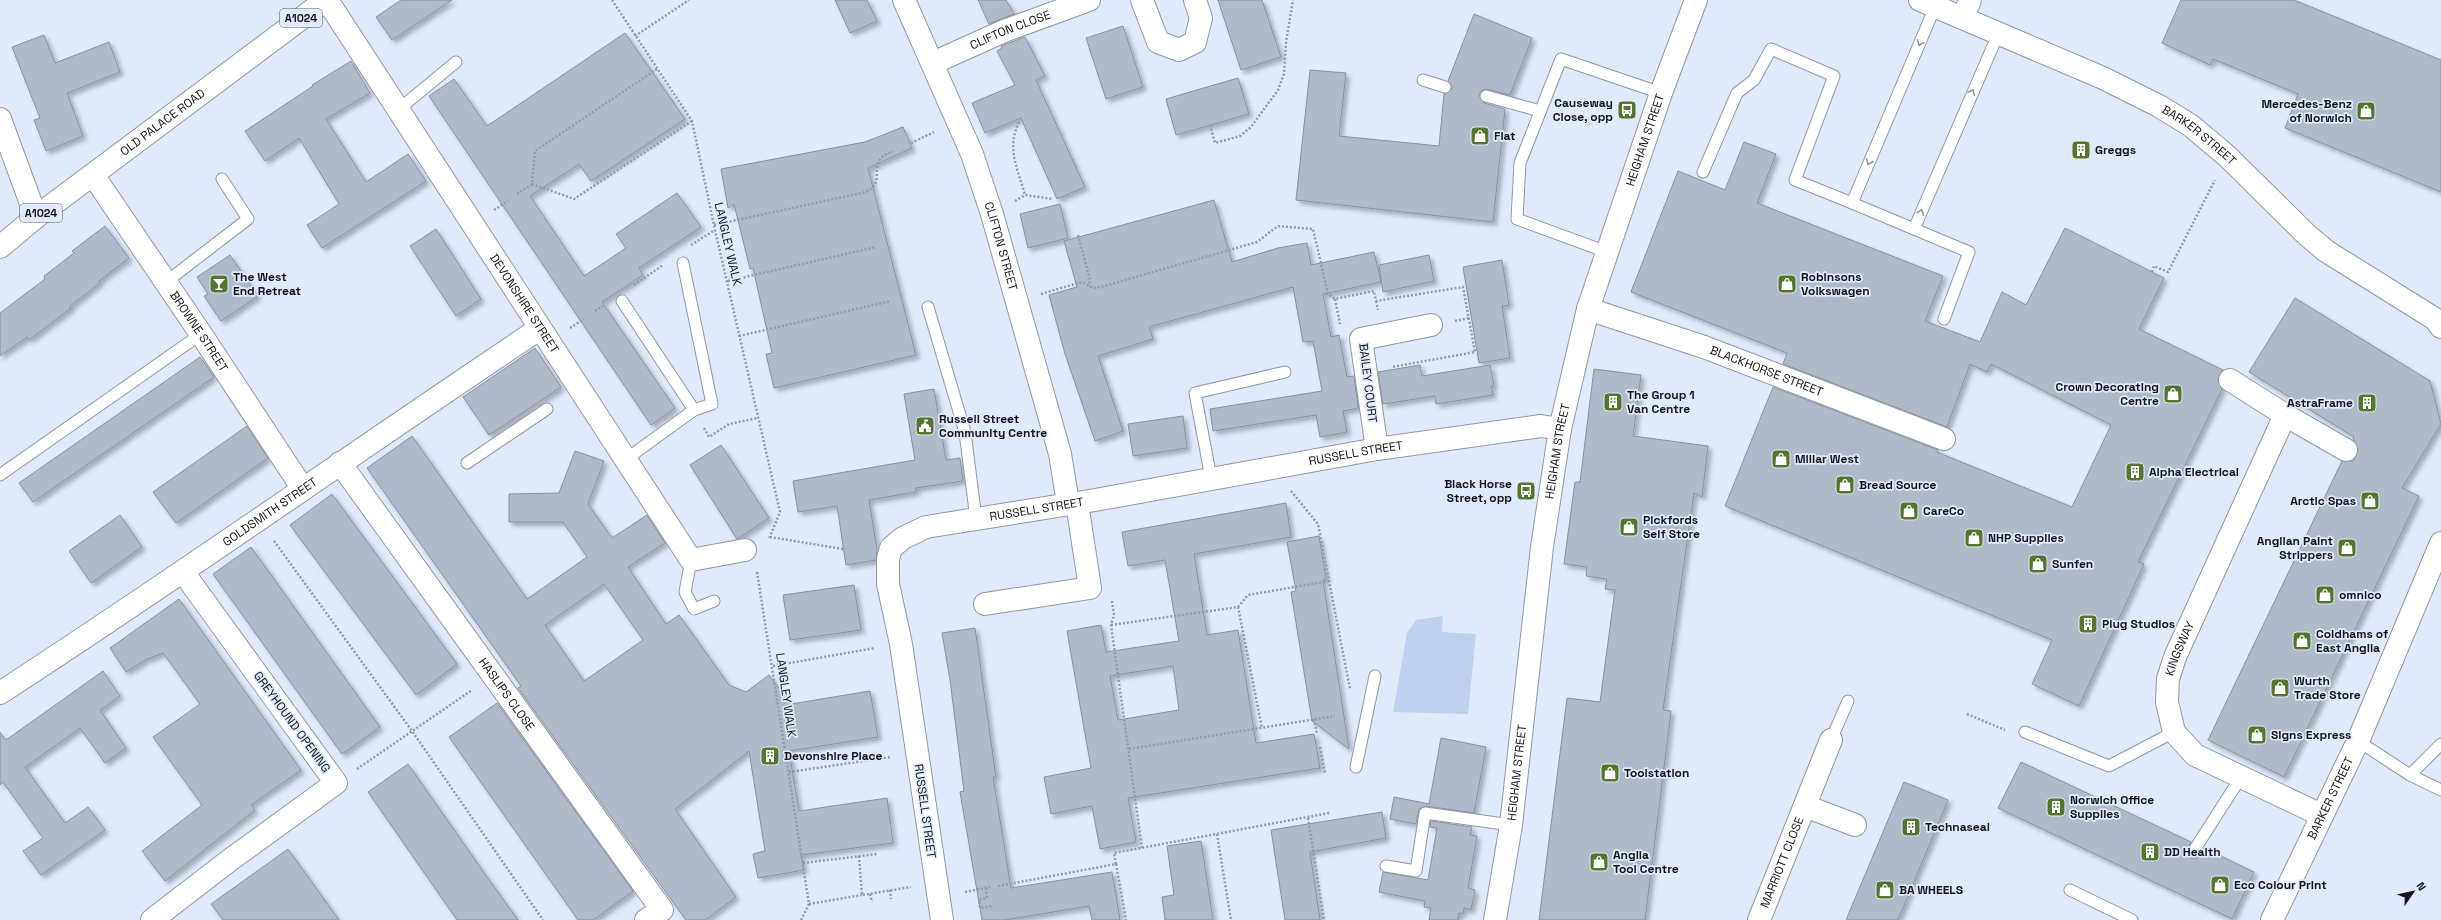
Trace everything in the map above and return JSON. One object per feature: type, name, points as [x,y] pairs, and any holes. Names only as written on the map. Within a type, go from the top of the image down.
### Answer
[{"type":"street","name":"DEVONSHIRE STREET","points":[[326,0],[539,329],[691,560]]},
{"type":"street","name":"OLD PALACE ROAD","points":[[0,246],[36,217],[326,0]]},
{"type":"street","name":"CLIFTON STREET","points":[[904,0],[972,154],[992,214],[1060,454],[1090,588],[985,604]]},
{"type":"street","name":"CLIFTON CLOSE","points":[[933,63],[1004,31],[1089,0]]},
{"type":"street","points":[[1142,0],[1158,42],[1179,50],[1195,42],[1201,18],[1195,0]]},
{"type":"street","name":"HEIGHAM STREET","points":[[1495,920],[1511,825],[1542,547],[1560,429],[1588,309],[1661,93],[1696,0]]},
{"type":"street","name":"BARKER STREET","points":[[1927,3],[1966,9],[1999,32],[2103,78],[2159,106],[2190,125],[2227,156],[2307,235],[2326,251],[2422,310],[2435,319],[2441,327]]},
{"type":"street","points":[[0,119],[36,217]]},
{"type":"street","name":"BROWNE STREET","points":[[93,175],[202,334],[303,489]]},
{"type":"street","name":"BLACKHORSE STREET","points":[[1588,309],[1704,347],[1944,439]]},
{"type":"street","name":"BAILEY COURT","points":[[1377,449],[1361,339],[1431,325]]},
{"type":"street","name":"GOLDSMITH STREET","points":[[0,693],[183,572],[340,463],[539,329]]},
{"type":"street","points":[[2230,380],[2285,415],[2346,450]]},
{"type":"street","name":"KINGSWAY","points":[[2174,732],[2167,702],[2170,672],[2285,415]]},
{"type":"street","name":"RUSSELL STREET","points":[[942,920],[935,882],[901,644],[888,584],[888,560],[891,548],[903,538],[926,527],[1072,503],[1377,449],[1541,426],[1560,429]]},
{"type":"street","name":"HASLIPS CLOSE","points":[[340,463],[662,910],[646,920]]},
{"type":"street","name":"BARKER STREET","points":[[2272,920],[2321,814],[2358,740],[2441,543]]},
{"type":"street","points":[[691,560],[750,559]]},
{"type":"street","name":"GREYHOUND OPENING","points":[[152,920],[230,860],[336,783],[183,572]]},
{"type":"street","points":[[2174,732],[2196,755],[2321,814]]},
{"type":"street","name":"MARRIOTT CLOSE","points":[[1759,920],[1831,740]]},
{"type":"street","name":"MARRIOTT CLOSE","points":[[1805,806],[1855,825]]},
{"type":"lane","points":[[1852,203],[1927,3]]},
{"type":"lane","points":[[1914,229],[1999,32]]},
{"type":"lane","points":[[1703,172],[1737,93],[1754,80],[1772,49],[1834,76],[1795,180],[1969,252],[1944,319]]},
{"type":"lane","points":[[1607,252],[1517,219],[1520,163],[1561,60],[1661,93]]},
{"type":"lane","points":[[398,110],[456,62]]},
{"type":"lane","points":[[1423,80],[1445,87]]},
{"type":"lane","points":[[1486,96],[1540,111]]},
{"type":"lane","points":[[166,282],[248,219],[222,179]]},
{"type":"lane","points":[[626,460],[694,410],[712,404],[683,263]]},
{"type":"lane","points":[[622,302],[694,410]]},
{"type":"lane","points":[[928,307],[965,432],[976,519]]},
{"type":"lane","points":[[0,476],[202,334]]},
{"type":"lane","points":[[1210,478],[1195,394],[1285,372]]},
{"type":"lane","points":[[467,463],[547,409]]},
{"type":"lane","points":[[691,560],[685,592],[694,609],[714,601]]},
{"type":"lane","points":[[1356,767],[1375,676]]},
{"type":"lane","points":[[1831,740],[1848,701]]},
{"type":"lane","points":[[2025,732],[2109,766],[2174,732]]},
{"type":"lane","points":[[2358,740],[2410,775],[2441,790]]},
{"type":"lane","points":[[2410,775],[2441,744]]},
{"type":"lane","points":[[2193,852],[2241,777]]},
{"type":"lane","points":[[1386,866],[1416,871],[1425,813],[1511,825]]},
{"type":"lane","points":[[2070,890],[2132,920]]},
{"type":"path","name":"LANGLEY WALK","points":[[612,0],[692,121],[715,230],[728,281],[739,336],[780,512]]},
{"type":"path","points":[[635,36],[689,0]]},
{"type":"path","points":[[1210,125],[1215,143],[1240,136],[1258,120],[1278,90],[1284,74],[1286,42],[1293,0]]},
{"type":"path","points":[[532,184],[535,151],[657,69]]},
{"type":"path","points":[[532,184],[574,199],[692,121]]},
{"type":"path","points":[[1019,122],[1014,132],[1013,159],[1025,195],[1054,199]]},
{"type":"path","points":[[714,225],[866,192],[873,188],[878,178],[878,167],[881,158],[892,151]]},
{"type":"path","points":[[2152,272],[2154,266],[2168,272],[2227,156]]},
{"type":"path","points":[[517,194],[532,184]]},
{"type":"path","points":[[1016,301],[1082,282],[1089,286],[1101,287],[1258,242],[1278,226]]},
{"type":"path","points":[[690,247],[715,230]]},
{"type":"path","points":[[1078,236],[1090,280],[1089,286]]},
{"type":"path","points":[[728,281],[876,247]]},
{"type":"path","points":[[633,285],[664,264]]},
{"type":"path","points":[[739,336],[891,301]]},
{"type":"path","points":[[595,311],[608,302]]},
{"type":"path","points":[[694,410],[709,437],[729,424],[758,418]]},
{"type":"path","points":[[1284,466],[1288,487],[1318,524],[1351,693]]},
{"type":"path","points":[[259,519],[412,732],[543,920]]},
{"type":"path","points":[[770,537],[843,548]]},
{"type":"path","name":"LANGLEY WALK","points":[[750,559],[757,568],[774,666],[809,904]]},
{"type":"path","points":[[1110,625],[1238,607],[1248,595],[1329,581]]},
{"type":"path","points":[[1112,600],[1114,615],[1110,625],[1142,848]]},
{"type":"path","points":[[1238,607],[1262,728]]},
{"type":"path","points":[[774,666],[901,644]]},
{"type":"path","points":[[336,783],[493,675]]},
{"type":"path","points":[[1967,714],[2007,731]]},
{"type":"path","points":[[1129,749],[1335,716]]},
{"type":"path","points":[[1314,719],[1317,734]]},
{"type":"path","points":[[1320,747],[1325,773]]},
{"type":"path","points":[[789,772],[917,753]]},
{"type":"path","points":[[1126,920],[1114,853],[1329,813]]},
{"type":"path","points":[[1308,818],[1324,920]]},
{"type":"path","points":[[1217,834],[1231,920]]},
{"type":"path","points":[[803,863],[877,854]]},
{"type":"path","points":[[859,856],[862,895]]},
{"type":"path","points":[[998,886],[1116,864]]},
{"type":"path","points":[[801,920],[809,904],[935,882]]},
{"type":"path","points":[[986,888],[987,898],[979,900],[980,908],[993,906]]},
{"type":"path","points":[[890,890],[891,899]]},
{"type":"path","points":[[870,894],[872,902]]},
{"type":"shaded area","points":[[1443,616],[1442,632],[1476,634],[1468,714],[1393,712],[1407,633],[1416,620]]},
{"type":"building","points":[[401,0],[452,0],[392,40],[376,17]]},
{"type":"building","points":[[835,0],[867,0],[877,21],[850,33]]},
{"type":"building","points":[[978,0],[1006,0],[1014,14],[989,24]]},
{"type":"building","points":[[1218,0],[1262,0],[1281,57],[1241,70]]},
{"type":"building","name":"Mercedes-Benz of Norwich","points":[[2181,0],[2294,0],[2441,60],[2441,192],[2285,128],[2298,94],[2213,59],[2210,65],[2162,43]]},
{"type":"building","points":[[1474,14],[1532,38],[1510,95],[1487,89],[1481,91],[1479,95],[1484,103],[1505,109],[1493,222],[1296,200],[1310,70],[1346,73],[1339,136],[1439,146],[1444,94],[1452,89],[1448,81]]},
{"type":"building","points":[[1123,26],[1143,87],[1106,99],[1086,38]]},
{"type":"building","points":[[625,33],[685,119],[591,181],[579,164],[530,196],[584,276],[626,248],[616,234],[677,193],[701,227],[639,268],[643,275],[602,302],[675,408],[651,425],[429,96],[454,79],[487,126]]},
{"type":"building","points":[[44,35],[55,63],[109,42],[120,72],[67,93],[83,136],[46,151],[34,120],[40,118],[12,47]]},
{"type":"building","points":[[1025,37],[1045,76],[1036,80],[1085,187],[1057,199],[1021,118],[985,133],[972,103],[1015,85],[997,51],[1002,48],[1001,46]]},
{"type":"building","points":[[351,61],[370,93],[326,119],[366,182],[408,154],[426,181],[322,248],[307,225],[339,204],[299,138],[265,161],[245,131],[313,86],[312,85]]},
{"type":"building","points":[[1238,78],[1249,114],[1176,135],[1166,99]]},
{"type":"building","points":[[903,127],[912,148],[868,168],[916,355],[774,388],[766,354],[772,353],[753,268],[750,269],[734,204],[728,208],[721,169],[865,142]]},
{"type":"building","points":[[1744,142],[1776,154],[1757,203],[1943,276],[1925,321],[1980,342],[2002,292],[2026,305],[2065,228],[2164,278],[2139,329],[2223,370],[2218,380],[2222,389],[2138,562],[2144,564],[2079,706],[2032,684],[2052,640],[1725,506],[1773,387],[1938,450],[1937,452],[2072,507],[2111,425],[1991,364],[1987,372],[1970,364],[1947,427],[1783,364],[1787,353],[1631,292],[1678,171],[1725,190]]},
{"type":"building","points":[[1214,200],[1232,262],[1278,248],[1307,243],[1311,265],[1374,252],[1381,282],[1323,294],[1331,337],[1339,335],[1347,377],[1354,376],[1358,408],[1343,411],[1347,432],[1320,437],[1316,415],[1213,431],[1210,409],[1322,391],[1313,341],[1303,342],[1293,287],[1149,327],[1153,339],[1098,356],[1123,431],[1095,441],[1065,354],[1049,295],[1077,287],[1064,241]]},
{"type":"building","points":[[1060,204],[1068,238],[1028,248],[1020,214]]},
{"type":"building","points":[[105,226],[129,258],[70,306],[71,308],[29,340],[27,337],[0,356],[0,313],[45,279],[44,276],[74,253],[72,251]]},
{"type":"building","points":[[436,229],[481,299],[456,316],[410,246]]},
{"type":"building","name":"The West End Retreat","points":[[230,255],[258,296],[221,321],[204,296],[208,294],[197,277]]},
{"type":"building","points":[[1429,255],[1434,281],[1383,292],[1379,265]]},
{"type":"building","points":[[1502,260],[1509,305],[1502,306],[1510,358],[1479,363],[1463,267]]},
{"type":"building","points":[[2295,298],[2430,381],[2441,424],[2402,488],[2419,496],[2284,777],[2208,740],[2342,461],[2353,461],[2358,450],[2353,439],[2354,437],[2249,372]]},
{"type":"building","points":[[535,348],[561,387],[489,435],[463,397]]},
{"type":"building","points":[[200,357],[214,377],[33,502],[19,483]]},
{"type":"building","points":[[1420,365],[1422,376],[1490,365],[1494,386],[1491,386],[1493,395],[1436,404],[1435,396],[1383,404],[1378,372]]},
{"type":"building","points":[[1594,369],[1641,375],[1633,436],[1708,446],[1702,497],[1694,493],[1663,710],[1671,711],[1645,920],[1539,920],[1567,698],[1600,702],[1615,590],[1605,589],[1607,579],[1586,576],[1587,567],[1564,564],[1575,482],[1580,482]]},
{"type":"building","points":[[934,389],[946,460],[960,458],[963,481],[916,488],[916,492],[869,500],[877,550],[876,560],[846,565],[837,506],[798,512],[793,481],[915,460],[904,394]]},
{"type":"building","points":[[1183,416],[1187,448],[1133,456],[1128,424]]},
{"type":"building","points":[[247,426],[268,458],[176,523],[153,492]]},
{"type":"building","points":[[412,436],[527,599],[587,557],[563,522],[509,522],[509,494],[559,493],[575,451],[604,461],[588,504],[612,538],[647,515],[665,543],[628,567],[666,624],[679,615],[729,685],[746,692],[769,675],[791,704],[870,691],[878,737],[789,751],[799,811],[887,798],[893,843],[801,855],[804,870],[758,878],[753,854],[765,851],[749,751],[675,809],[736,897],[705,920],[686,920],[518,688],[521,686],[367,468]],"holes":[[[604,584],[643,640],[584,681],[545,625]]]},
{"type":"building","points":[[721,445],[769,518],[737,539],[690,465]]},
{"type":"building","points":[[332,494],[457,664],[416,695],[290,525]]},
{"type":"building","points":[[1286,503],[1291,537],[1194,554],[1207,635],[1238,630],[1256,743],[1314,734],[1320,768],[1128,798],[1136,842],[1100,849],[1092,806],[1051,814],[1044,777],[1091,768],[1067,631],[1101,625],[1106,652],[1179,641],[1165,560],[1128,566],[1122,532]],"holes":[[[1173,666],[1179,710],[1118,720],[1110,676]]]},
{"type":"building","points":[[120,515],[142,547],[91,583],[69,551]]},
{"type":"building","points":[[1319,536],[1326,579],[1323,580],[1349,749],[1312,721],[1291,592],[1296,591],[1287,542]]},
{"type":"building","points":[[251,547],[380,727],[342,754],[213,574]]},
{"type":"building","points":[[854,585],[861,630],[790,640],[783,595]]},
{"type":"building","points":[[179,599],[301,770],[251,805],[255,810],[165,881],[142,851],[202,805],[153,737],[200,704],[163,653],[145,660],[126,672],[110,648]]},
{"type":"building","points":[[975,628],[996,777],[993,777],[1011,888],[1112,872],[1120,920],[1092,920],[1089,906],[1005,920],[982,920],[960,792],[964,791],[950,680],[942,633]]},
{"type":"building","points":[[103,671],[120,696],[100,710],[126,748],[105,763],[80,728],[25,767],[65,823],[88,807],[105,830],[41,875],[23,851],[43,838],[3,782],[0,785],[0,732],[6,740]]},
{"type":"building","points":[[497,703],[633,891],[593,920],[578,920],[449,737]]},
{"type":"building","points":[[1441,738],[1486,747],[1474,813],[1426,806],[1419,809],[1416,824],[1390,819],[1394,797],[1429,804]]},
{"type":"building","points":[[2021,762],[2191,842],[2186,851],[2190,858],[2197,858],[2204,848],[2254,872],[2232,919],[1998,808]]},
{"type":"building","points":[[408,764],[518,920],[457,920],[368,792]]},
{"type":"building","points":[[1904,782],[1948,800],[1898,920],[1846,920]]},
{"type":"building","points":[[1382,812],[1386,838],[1310,852],[1320,920],[1285,920],[1271,830]]},
{"type":"building","points":[[1431,821],[1472,827],[1470,835],[1477,836],[1468,888],[1475,890],[1471,910],[1464,908],[1463,914],[1459,913],[1458,920],[1429,920],[1431,908],[1424,907],[1425,901],[1379,892],[1383,872],[1428,880],[1437,828],[1430,827]]},
{"type":"building","points":[[1201,841],[1213,920],[1165,920],[1162,897],[1174,895],[1167,846]]},
{"type":"building","points":[[288,849],[339,920],[223,920],[211,904]]},
{"type":"place","name":"Causeway Close, opp","points":[[1627,110]]},
{"type":"place","name":"Mercedes-Benz of Norwich","points":[[2366,111]]},
{"type":"place","name":"Fiat","points":[[1480,136]]},
{"type":"place","name":"Greggs","points":[[2081,150]]},
{"type":"place","name":"The West End Retreat","points":[[219,284]]},
{"type":"place","name":"Robinsons Volkswagen","points":[[1787,284]]},
{"type":"place","name":"Crown Decorating Centre","points":[[2173,394]]},
{"type":"place","name":"The Group 1 Van Centre","points":[[1613,402]]},
{"type":"place","name":"AstraFrame","points":[[2367,403]]},
{"type":"place","name":"Russell Street Community Centre","points":[[925,426]]},
{"type":"place","name":"Millar West","points":[[1781,459]]},
{"type":"place","name":"Alpha Electrical","points":[[2135,472]]},
{"type":"place","name":"Bread Source","points":[[1845,485]]},
{"type":"place","name":"Black Horse Street, opp","points":[[1526,491]]},
{"type":"place","name":"Arctic Spas","points":[[2370,501]]},
{"type":"place","name":"CareCo","points":[[1909,511]]},
{"type":"place","name":"Pickfords Self Store","points":[[1629,527]]},
{"type":"place","name":"NHP Supplies","points":[[1974,538]]},
{"type":"place","name":"Anglian Paint Strippers","points":[[2347,548]]},
{"type":"place","name":"Sunfen","points":[[2038,564]]},
{"type":"place","name":"omnico","points":[[2325,595]]},
{"type":"place","name":"Plug Studios","points":[[2088,624]]},
{"type":"place","name":"Coldhams of East Anglia","points":[[2302,641]]},
{"type":"place","name":"Wurth Trade Store","points":[[2280,688]]},
{"type":"place","name":"Signs Express","points":[[2257,735]]},
{"type":"place","name":"Devonshire Place","points":[[770,756]]},
{"type":"place","name":"Toolstation","points":[[1610,773]]},
{"type":"place","name":"Norwich Office Supplies","points":[[2056,807]]},
{"type":"place","name":"Technaseal","points":[[1911,827]]},
{"type":"place","name":"DD Health","points":[[2150,852]]},
{"type":"place","name":"Anglia Tool Centre","points":[[1599,862]]},
{"type":"place","name":"Eco Colour Print","points":[[2220,885]]},
{"type":"place","name":"BA WHEELS","points":[[1885,890]]}]
